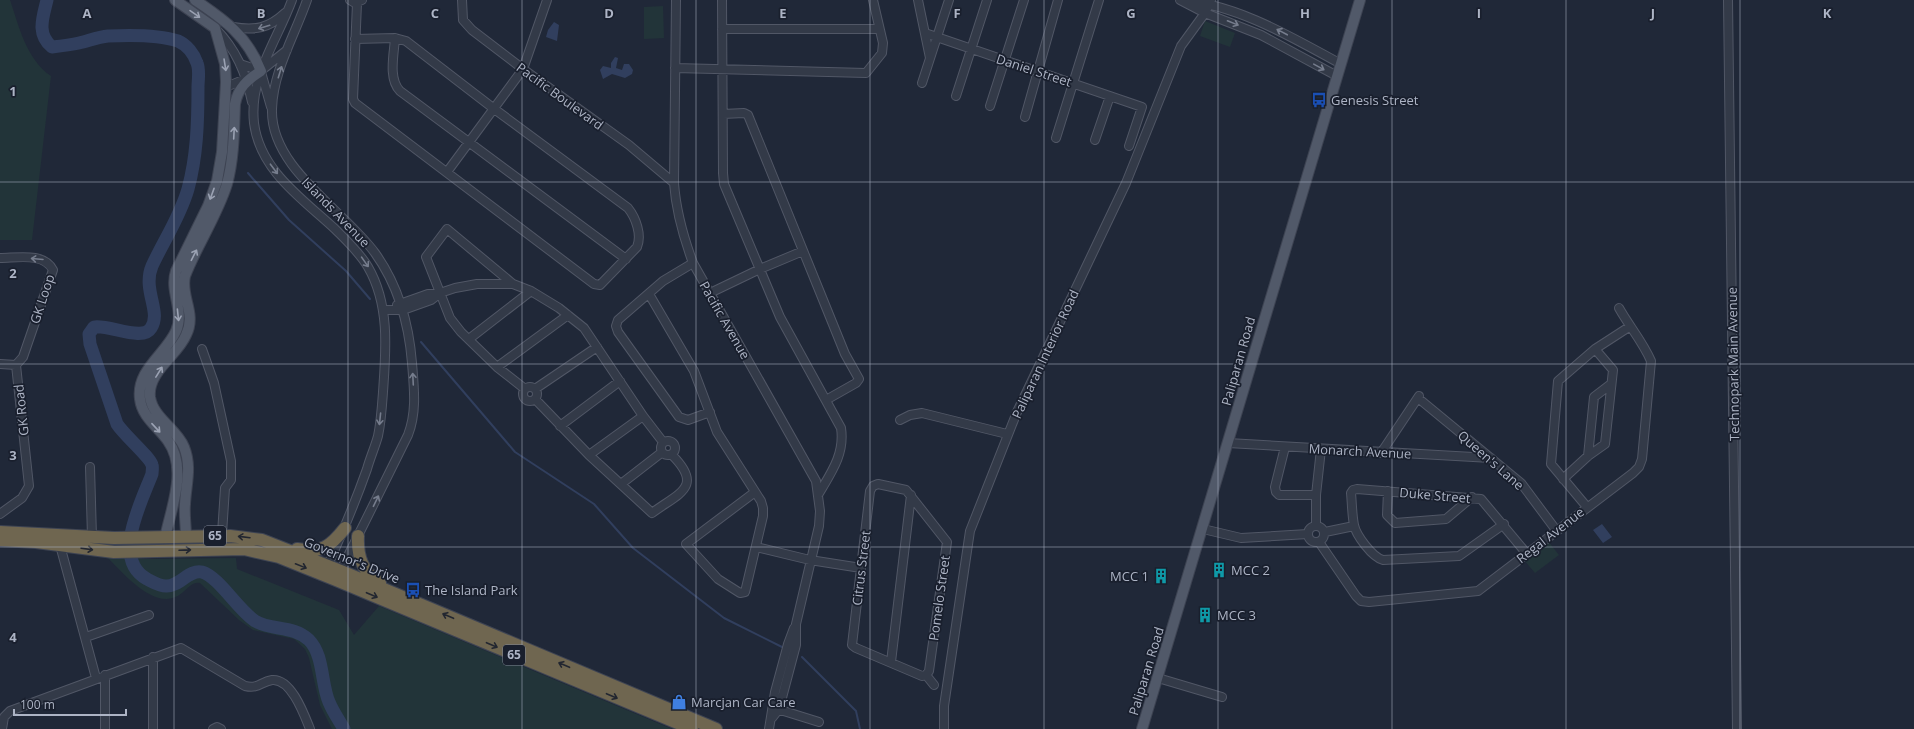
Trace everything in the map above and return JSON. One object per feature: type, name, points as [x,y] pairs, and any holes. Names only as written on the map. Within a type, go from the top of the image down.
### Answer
[{"type":"highway","points":[[281,547],[313,550],[321,549],[333,542],[345,528]]},
{"type":"highway","name":"Governor's Drive","points":[[0,532],[61,539],[114,552],[221,549],[260,552],[326,570],[692,729]]},
{"type":"highway","name":"Governor's Drive","points":[[0,540],[92,537],[147,539],[221,536],[245,537],[281,547],[326,570]]},
{"type":"highway","points":[[358,536],[358,551],[366,570],[374,580],[399,595]]},
{"type":"highway","name":"Governor's Drive","points":[[339,575],[399,595],[716,729]]},
{"type":"main road","points":[[165,538],[176,484],[177,465],[173,449],[146,415],[140,403],[140,390],[148,369],[173,337],[179,324],[179,315],[173,284],[174,276],[208,206],[217,181],[222,152],[226,87],[225,64],[215,28],[175,0]]},
{"type":"main road","points":[[186,538],[185,506],[189,467],[183,445],[155,409],[150,393],[156,376],[180,345],[189,329],[190,314],[184,285],[184,276],[217,209],[227,184],[232,158],[236,99],[246,80],[260,71],[253,54],[233,27],[195,0]]},
{"type":"main road","name":"Paliparan Road","points":[[1142,729],[1204,526],[1360,0]]},
{"type":"main road","points":[[176,484],[188,485]]},
{"type":"street","name":"Islands Avenue","points":[[292,0],[260,71],[253,107],[254,124],[266,159],[291,189],[338,232],[362,257],[374,280],[384,310],[385,348],[378,436],[345,528],[326,570]]},
{"type":"street","name":"Islands Avenue","points":[[307,0],[278,79],[272,110],[276,134],[288,158],[308,184],[364,239],[381,262],[402,306],[412,357],[413,416],[408,435],[339,575]]},
{"type":"street","name":"Pacific Boulevard","points":[[462,0],[463,20],[472,30],[523,69],[629,145],[674,183]]},
{"type":"street","points":[[447,172],[523,69],[547,0]]},
{"type":"street","name":"Pacific Avenue","points":[[676,0],[674,183],[676,210],[685,242],[693,263],[811,470],[816,481],[818,495],[820,511],[818,526],[796,624],[796,645],[789,656],[769,729]]},
{"type":"street","points":[[722,0],[724,184],[780,317],[841,428],[843,439],[837,462],[818,495]]},
{"type":"street","points":[[675,68],[866,73],[882,53],[883,43],[873,0]]},
{"type":"street","points":[[918,0],[930,58]]},
{"type":"street","points":[[922,83],[949,0]]},
{"type":"street","points":[[956,96],[987,0]]},
{"type":"street","points":[[990,106],[1024,0]]},
{"type":"street","points":[[1025,117],[1039,72],[1058,0]]},
{"type":"street","points":[[1056,138],[1072,82],[1099,0]]},
{"type":"street","points":[[1182,0],[1222,8],[1262,22],[1341,64]]},
{"type":"street","name":"Technopark Main Avenue","points":[[1728,0],[1737,729]]},
{"type":"street","points":[[355,39],[395,38],[406,41],[493,108],[628,208],[633,214],[639,242],[637,247],[600,284],[594,284],[355,103],[353,99],[356,1]]},
{"type":"street","points":[[1208,6],[1337,76]]},
{"type":"street","name":"Paliparan Interior Road","points":[[944,729],[944,706],[970,531],[1008,434],[1126,183],[1181,46],[1208,6]]},
{"type":"street","points":[[233,27],[253,30],[262,28],[272,24],[288,10]]},
{"type":"street","points":[[215,28],[230,45],[240,64],[253,107]]},
{"type":"street","points":[[722,29],[879,29]]},
{"type":"street","name":"Daniel Street","points":[[925,33],[1142,107],[1130,146]]},
{"type":"street","points":[[395,38],[393,75],[396,87],[626,259]]},
{"type":"street","points":[[1289,50],[1296,40]]},
{"type":"street","points":[[260,71],[288,49]]},
{"type":"street","points":[[240,64],[260,71]]},
{"type":"street","points":[[260,71],[272,110]]},
{"type":"street","points":[[226,87],[246,80]]},
{"type":"street","points":[[1095,140],[1110,96]]},
{"type":"street","points":[[723,114],[744,113],[748,115],[845,354],[859,379],[856,383],[826,400]]},
{"type":"street","points":[[525,389],[497,367],[450,318],[426,257],[447,229],[513,284],[531,291],[568,315],[584,328],[643,416],[663,442]]},
{"type":"street","points":[[710,293],[760,269],[804,251]]},
{"type":"street","name":"GK Loop","points":[[0,258],[42,259],[50,264],[53,270],[23,357],[16,365]]},
{"type":"street","points":[[693,263],[663,281],[618,320],[616,326],[618,332],[679,417],[688,420],[710,412]]},
{"type":"street","points":[[384,310],[402,306],[428,294],[440,294],[455,288],[477,284],[513,284]]},
{"type":"street","points":[[469,339],[531,291]]},
{"type":"street","points":[[649,294],[694,371],[717,432],[755,492],[763,508],[763,516],[745,592],[740,593],[718,579],[686,544],[755,492]]},
{"type":"street","name":"Regal Avenue","points":[[1319,542],[1361,601],[1369,602],[1478,591],[1556,530],[1633,473],[1639,467],[1642,459],[1651,361],[1646,347],[1629,327],[1619,308]]},
{"type":"street","points":[[497,367],[568,315]]},
{"type":"street","points":[[1587,507],[1551,464],[1558,381],[1596,349],[1629,327]]},
{"type":"street","points":[[535,389],[597,347]]},
{"type":"street","points":[[202,349],[214,383],[231,461],[231,480],[225,488],[221,549]]},
{"type":"street","points":[[1563,479],[1588,456],[1605,444],[1613,370],[1596,349]]},
{"type":"street","points":[[0,364],[16,365]]},
{"type":"street","name":"GK Road","points":[[0,514],[22,498],[29,486],[16,365]]},
{"type":"street","points":[[560,426],[620,381]]},
{"type":"street","points":[[1588,456],[1594,397],[1611,384]]},
{"type":"street","points":[[525,389],[530,387],[535,389]]},
{"type":"street","points":[[525,389],[523,394],[525,399],[530,401],[535,399]]},
{"type":"street","points":[[535,389],[537,394],[535,399]]},
{"type":"street","name":"Queen's Lane","points":[[1381,453],[1419,397],[1521,483],[1556,530]]},
{"type":"street","points":[[535,399],[589,455],[652,513],[684,490],[688,483],[688,475],[684,467],[672,455]]},
{"type":"street","points":[[900,420],[922,413],[1008,434]]},
{"type":"street","points":[[589,455],[643,416]]},
{"type":"street","points":[[663,442],[669,441],[674,444],[675,450],[672,455]]},
{"type":"street","points":[[661,453],[660,447],[663,442]]},
{"type":"street","name":"Monarch Avenue","points":[[1228,443],[1381,453],[1491,458]]},
{"type":"street","points":[[1285,447],[1275,487],[1276,492],[1279,495],[1316,495]]},
{"type":"street","points":[[1316,525],[1316,495],[1321,449]]},
{"type":"street","points":[[661,453],[666,456],[672,455]]},
{"type":"street","points":[[622,484],[661,453]]},
{"type":"street","points":[[90,467],[92,537]]},
{"type":"street","name":"Pomelo Street","points":[[873,486],[878,484],[906,490],[947,542],[929,671],[924,676]]},
{"type":"street","name":"Citrus Street","points":[[873,486],[870,491],[851,639],[852,645],[856,648],[891,662]]},
{"type":"street","name":"Duke Street","points":[[1354,526],[1351,493],[1353,490],[1472,497],[1482,499],[1527,554]]},
{"type":"street","points":[[1388,491],[1387,515],[1395,523],[1446,519],[1472,497]]},
{"type":"street","points":[[911,495],[891,662],[924,676],[934,685]]},
{"type":"street","points":[[1325,532],[1354,526],[1371,553],[1376,558],[1383,560],[1459,556],[1504,524]]},
{"type":"street","points":[[1316,525],[1322,528],[1325,532]]},
{"type":"street","points":[[1316,525],[1311,527],[1308,534],[1310,540],[1319,542],[1324,538],[1325,532]]},
{"type":"street","points":[[1204,526],[1241,538],[1308,534]]},
{"type":"street","points":[[61,539],[61,549],[96,678]]},
{"type":"street","points":[[756,547],[810,560],[861,568]]},
{"type":"street","points":[[86,637],[149,615]]},
{"type":"street","points":[[2,729],[4,717],[10,711],[96,678],[181,648],[245,686],[253,688],[269,680],[277,680],[287,685],[301,707],[310,729]]},
{"type":"street","points":[[153,657],[153,729]]},
{"type":"street","points":[[105,675],[105,729]]},
{"type":"street","points":[[1158,678],[1222,696]]},
{"type":"street","points":[[775,708],[819,722]]},
{"type":"street","points":[[213,729],[217,727],[220,729]]},
{"type":"shaded area","points":[[0,0],[10,0],[20,31],[29,51],[42,69],[51,76],[32,240],[0,240]]},
{"type":"shaded area","points":[[663,6],[664,38],[644,39],[644,7]]},
{"type":"shaded area","points":[[1205,21],[1235,33],[1230,47],[1200,36]]},
{"type":"shaded area","points":[[1548,541],[1559,555],[1535,573],[1524,560]]},
{"type":"shaded area","points":[[107,557],[147,559],[236,558],[237,569],[339,610],[354,635],[379,606],[672,729],[332,729],[320,705],[309,658],[305,649],[294,639],[253,630],[239,620],[200,583],[193,584],[182,593],[172,598],[162,599],[152,595],[122,573]]},
{"type":"water","points":[[554,22],[559,25],[557,41],[546,37],[548,30]]},
{"type":"water","points":[[615,57],[618,58],[616,68],[622,70],[624,64],[629,64],[633,70],[632,74],[625,78],[612,74],[603,79],[600,70],[603,66],[611,68],[611,63]]},
{"type":"water","points":[[1602,524],[1612,537],[1603,543],[1593,530]]},
{"type":"waterway","points":[[47,0],[42,31],[47,42],[52,47],[76,44],[108,36],[134,36],[170,39],[178,41],[190,50],[197,63],[199,75],[196,139],[191,177],[181,209],[152,266],[150,275],[149,284],[154,308],[154,322],[147,332],[133,333],[94,327],[89,334],[90,344],[117,424],[147,457],[152,466],[152,474],[136,515],[132,530],[130,545],[131,558],[136,570],[147,579],[163,586],[171,586],[188,575],[202,572],[215,580],[255,621],[303,635],[314,646],[320,661],[326,695],[334,713],[344,729]]},
{"type":"waterway","points":[[248,173],[289,220],[346,271],[370,299]]},
{"type":"waterway","points":[[421,342],[515,452],[594,504],[633,548],[724,618],[784,648]]},
{"type":"waterway","points":[[802,657],[856,711],[860,729]]},
{"type":"place","name":"Genesis Street","points":[[1319,100]]},
{"type":"place","name":"MCC 2","points":[[1219,570]]},
{"type":"place","name":"MCC 1","points":[[1161,576]]},
{"type":"place","name":"The Island Park","points":[[413,590]]},
{"type":"place","name":"MCC 3","points":[[1205,615]]},
{"type":"place","name":"Marcjan Car Care","points":[[679,702]]}]
